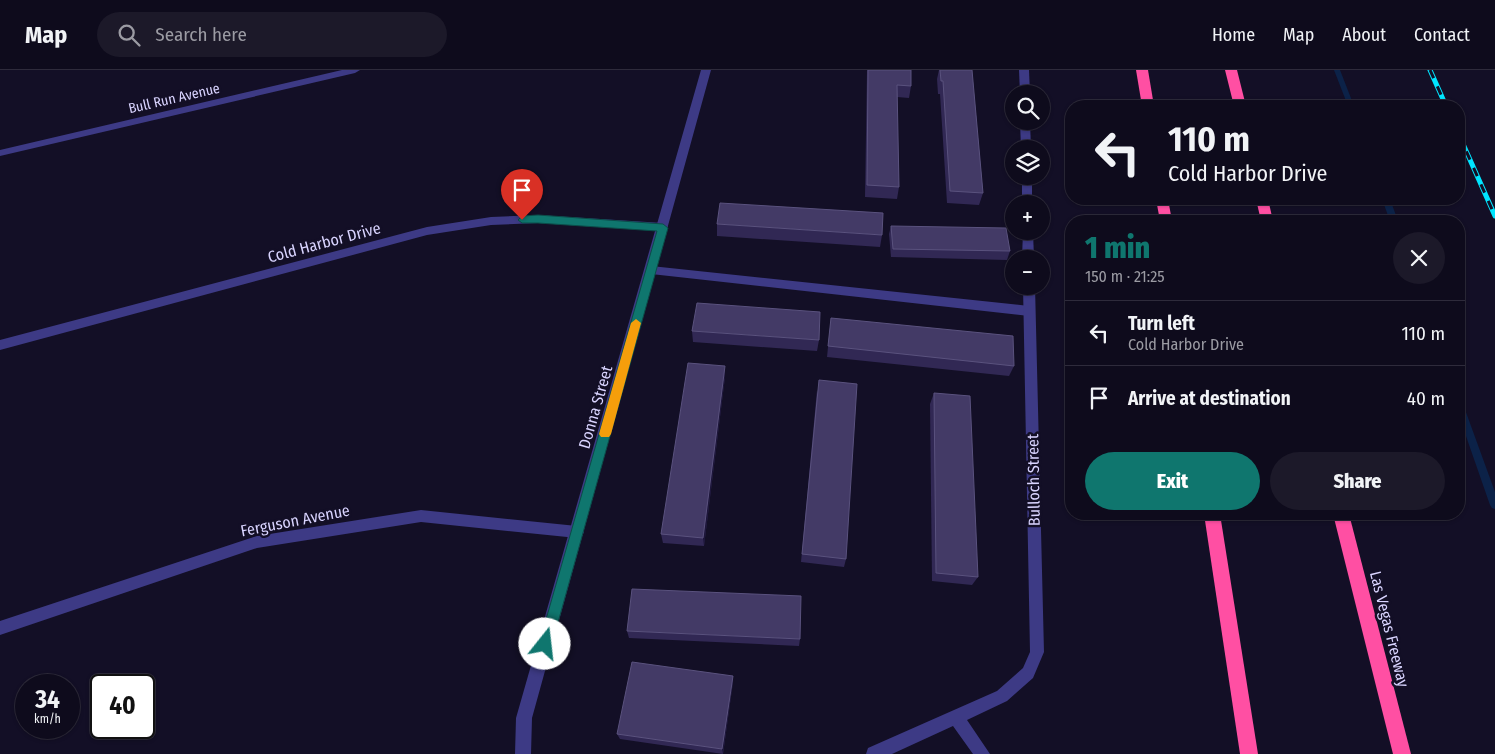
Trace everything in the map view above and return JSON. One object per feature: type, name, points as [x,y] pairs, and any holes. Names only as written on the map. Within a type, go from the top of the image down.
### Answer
[{"type":"highway","points":[[1142,70],[1147,100]]},
{"type":"highway","points":[[1231,70],[1238,100]]},
{"type":"highway","points":[[1213,520],[1249,754]]},
{"type":"highway","name":"Las Vegas Freeway","points":[[1343,520],[1402,754]]},
{"type":"street","name":"Bull Run Avenue","points":[[0,153],[355,70]]},
{"type":"street","name":"Donna Street","points":[[523,754],[524,718],[706,70]]},
{"type":"street","points":[[1024,70],[1025,85]]},
{"type":"street","name":"Cold Harbor Drive","points":[[0,345],[427,232],[491,221],[538,219],[663,228]]},
{"type":"street","points":[[651,270],[1030,311]]},
{"type":"street","name":"Bulloch Street","points":[[956,717],[1002,696],[1028,673],[1037,652],[1029,295]]},
{"type":"street","name":"Ferguson Avenue","points":[[0,628],[257,542],[421,516],[577,532]]},
{"type":"street","points":[[874,754],[956,717],[982,754]]},
{"type":"building","points":[[868,70],[911,70],[911,86],[897,85],[899,187],[867,185]]},
{"type":"building","points":[[940,70],[972,70],[983,193],[950,191],[943,81],[941,81]]},
{"type":"building","points":[[720,203],[883,213],[882,235],[717,224]]},
{"type":"building","points":[[891,226],[1005,228],[1005,240],[1008,240],[1010,250],[1005,251],[893,249]]},
{"type":"building","points":[[697,303],[820,312],[819,340],[692,331]]},
{"type":"building","points":[[831,318],[1013,336],[1014,366],[828,346]]},
{"type":"building","points":[[688,363],[725,366],[703,538],[661,534]]},
{"type":"building","points":[[819,380],[857,384],[846,559],[802,554]]},
{"type":"building","points":[[934,393],[970,396],[978,577],[936,573]]},
{"type":"building","points":[[632,589],[801,596],[800,639],[627,631]]},
{"type":"building","points":[[632,662],[733,676],[722,749],[617,734]]},
{"type":"waterway","points":[[1337,70],[1349,100]]},
{"type":"waterway","points":[[1388,205],[1392,215]]},
{"type":"waterway","points":[[1465,421],[1495,505]]},
{"type":"railway","points":[[1430,70],[1443,100]]},
{"type":"railway","points":[[1465,148],[1495,216]]},
{"type":"slow traffic","points":[[605,434],[636,323]]},
{"type":"route","points":[[522,220],[538,219],[663,228],[545,644]]}]
